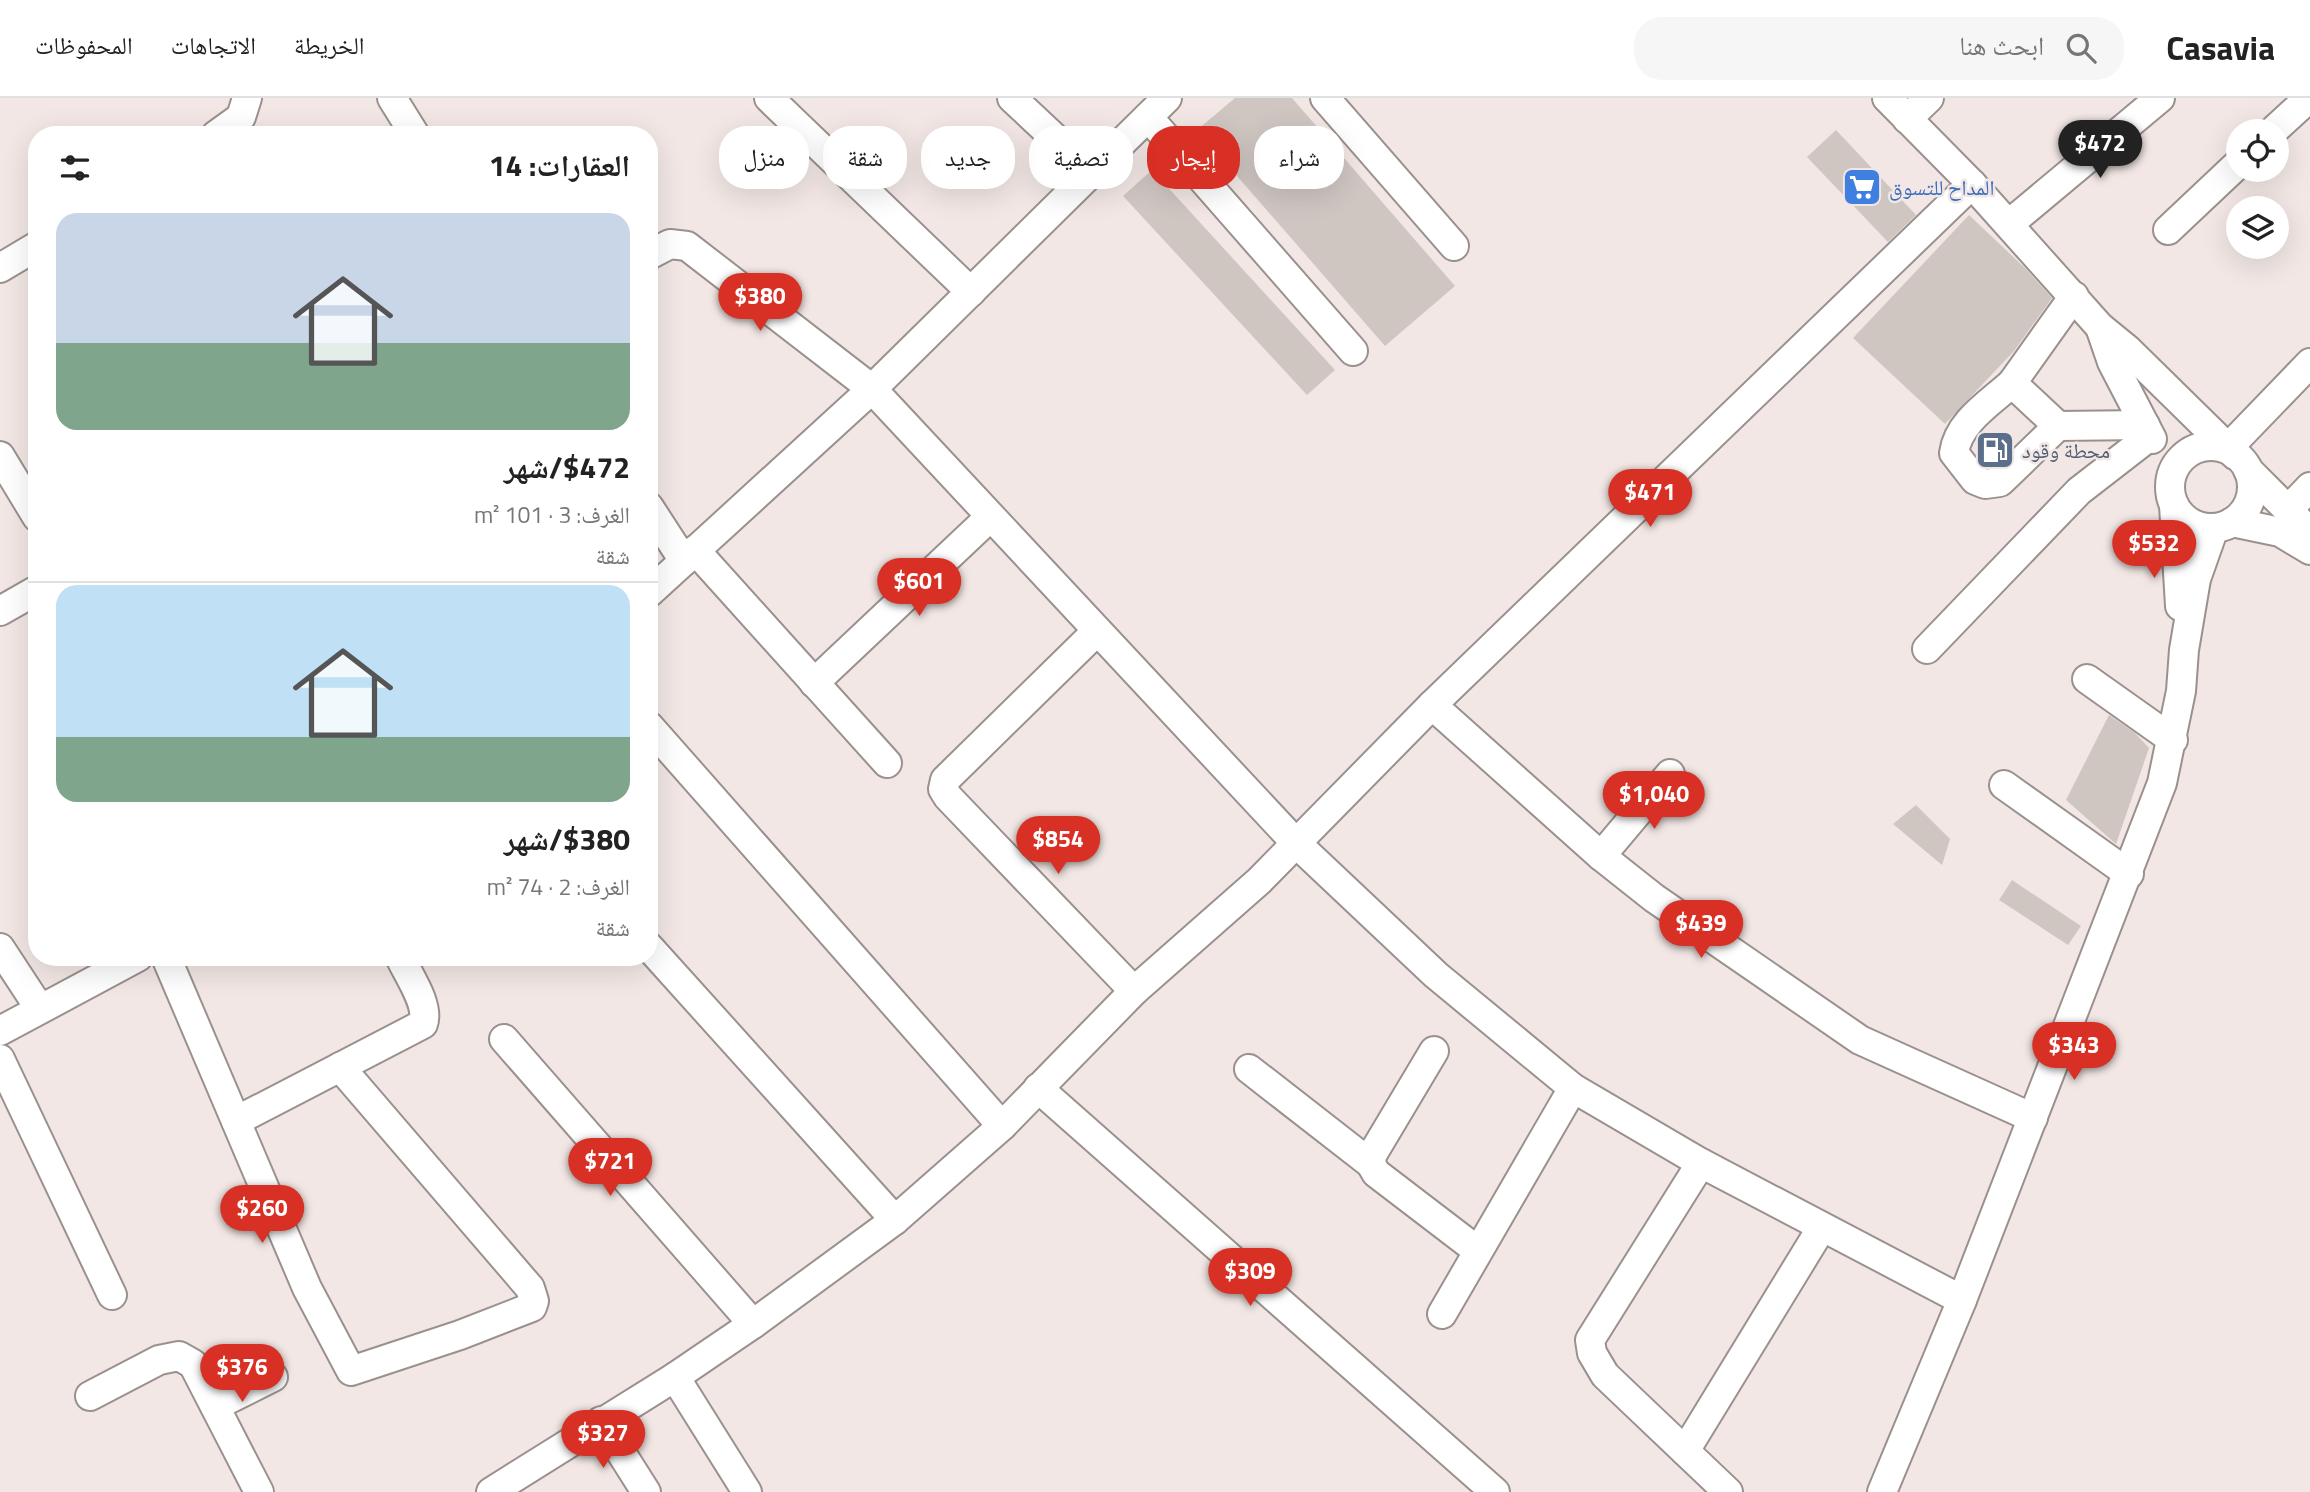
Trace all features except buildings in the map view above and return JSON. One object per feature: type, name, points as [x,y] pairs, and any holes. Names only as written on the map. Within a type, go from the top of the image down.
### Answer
[{"type":"street","points":[[228,126],[241,117],[247,98]]},
{"type":"street","points":[[392,98],[409,126]]},
{"type":"street","points":[[769,98],[971,292]]},
{"type":"street","points":[[1012,98],[1042,126]]},
{"type":"street","points":[[1325,98],[1454,246]]},
{"type":"street","points":[[1888,98],[1972,184],[2100,327],[2127,349],[2310,532]]},
{"type":"street","points":[[1907,118],[1929,98]]},
{"type":"street","points":[[2009,224],[2160,98]]},
{"type":"street","points":[[2285,119],[2305,99]]},
{"type":"street","points":[[1133,131],[1157,107],[1353,351]]},
{"type":"street","points":[[2168,230],[2226,175]]},
{"type":"street","points":[[491,1492],[675,1377],[753,1324],[895,1220],[1002,1126],[1134,991],[1259,881],[1432,705],[1972,184]]},
{"type":"street","points":[[658,585],[872,389],[1074,189]]},
{"type":"street","points":[[658,250],[670,244],[687,246],[872,389],[1295,842],[1436,975],[1573,1088],[1701,1163],[1962,1300]]},
{"type":"street","points":[[0,268],[28,251]]},
{"type":"street","points":[[2058,426],[2000,482],[1985,484],[1975,480],[1954,453],[1956,440],[1963,428],[2012,383],[2074,296]]},
{"type":"street","points":[[2100,327],[2112,362],[2148,430],[2172,496],[2186,520],[2204,528],[2223,525],[2280,533],[2310,550]]},
{"type":"street","points":[[2237,457],[2310,363]]},
{"type":"street","points":[[2012,383],[2058,426],[2148,430]]},
{"type":"street","points":[[1927,649],[2079,491],[2148,430]]},
{"type":"street","points":[[1882,1492],[1962,1300],[2162,783],[2182,691],[2184,650],[2172,496],[2174,469],[2193,451],[2210,447],[2237,457],[2251,479],[2250,499],[2246,508],[2223,525],[2200,563],[2184,650]]},
{"type":"street","points":[[0,456],[28,502]]},
{"type":"street","points":[[2288,510],[2310,487]]},
{"type":"street","points":[[814,683],[990,517]]},
{"type":"street","points":[[658,518],[690,555],[887,763]]},
{"type":"street","points":[[0,611],[28,595]]},
{"type":"street","points":[[1097,631],[945,780],[943,789],[1134,991]]},
{"type":"street","points":[[2087,680],[2173,740]]},
{"type":"street","points":[[1432,705],[1601,856],[1654,898],[1860,1040],[2033,1118]]},
{"type":"street","points":[[658,736],[1002,1126]]},
{"type":"street","points":[[1601,856],[1670,774]]},
{"type":"street","points":[[2004,785],[2129,874]]},
{"type":"street","points":[[0,948],[40,1009]]},
{"type":"street","points":[[658,957],[895,1220]]},
{"type":"street","points":[[0,1031],[121,966]]},
{"type":"street","points":[[170,966],[307,1288],[351,1371],[460,1335],[532,1307],[534,1301],[530,1288],[340,1067]]},
{"type":"street","points":[[236,1121],[423,1024],[426,1016],[404,966]]},
{"type":"street","points":[[504,1040],[753,1324]]},
{"type":"street","points":[[1371,1164],[1371,1155],[1434,1051]]},
{"type":"street","points":[[0,1059],[113,1295]]},
{"type":"street","points":[[1249,1069],[1478,1251]]},
{"type":"street","points":[[1038,1088],[1494,1492]]},
{"type":"street","points":[[1442,1314],[1573,1088]]},
{"type":"street","points":[[1701,1163],[1590,1339],[1592,1353],[1605,1375],[1728,1492]]},
{"type":"street","points":[[1685,1451],[1822,1227]]},
{"type":"street","points":[[90,1396],[159,1360],[179,1356],[193,1364],[259,1492]]},
{"type":"street","points":[[215,1406],[273,1377]]},
{"type":"street","points":[[675,1377],[747,1492]]},
{"type":"street","points":[[601,1421],[646,1492]]},
{"type":"place","name":"المداح للتسوق","points":[[1862,187]]},
{"type":"place","name":"محطة وقود","points":[[1995,450]]}]
